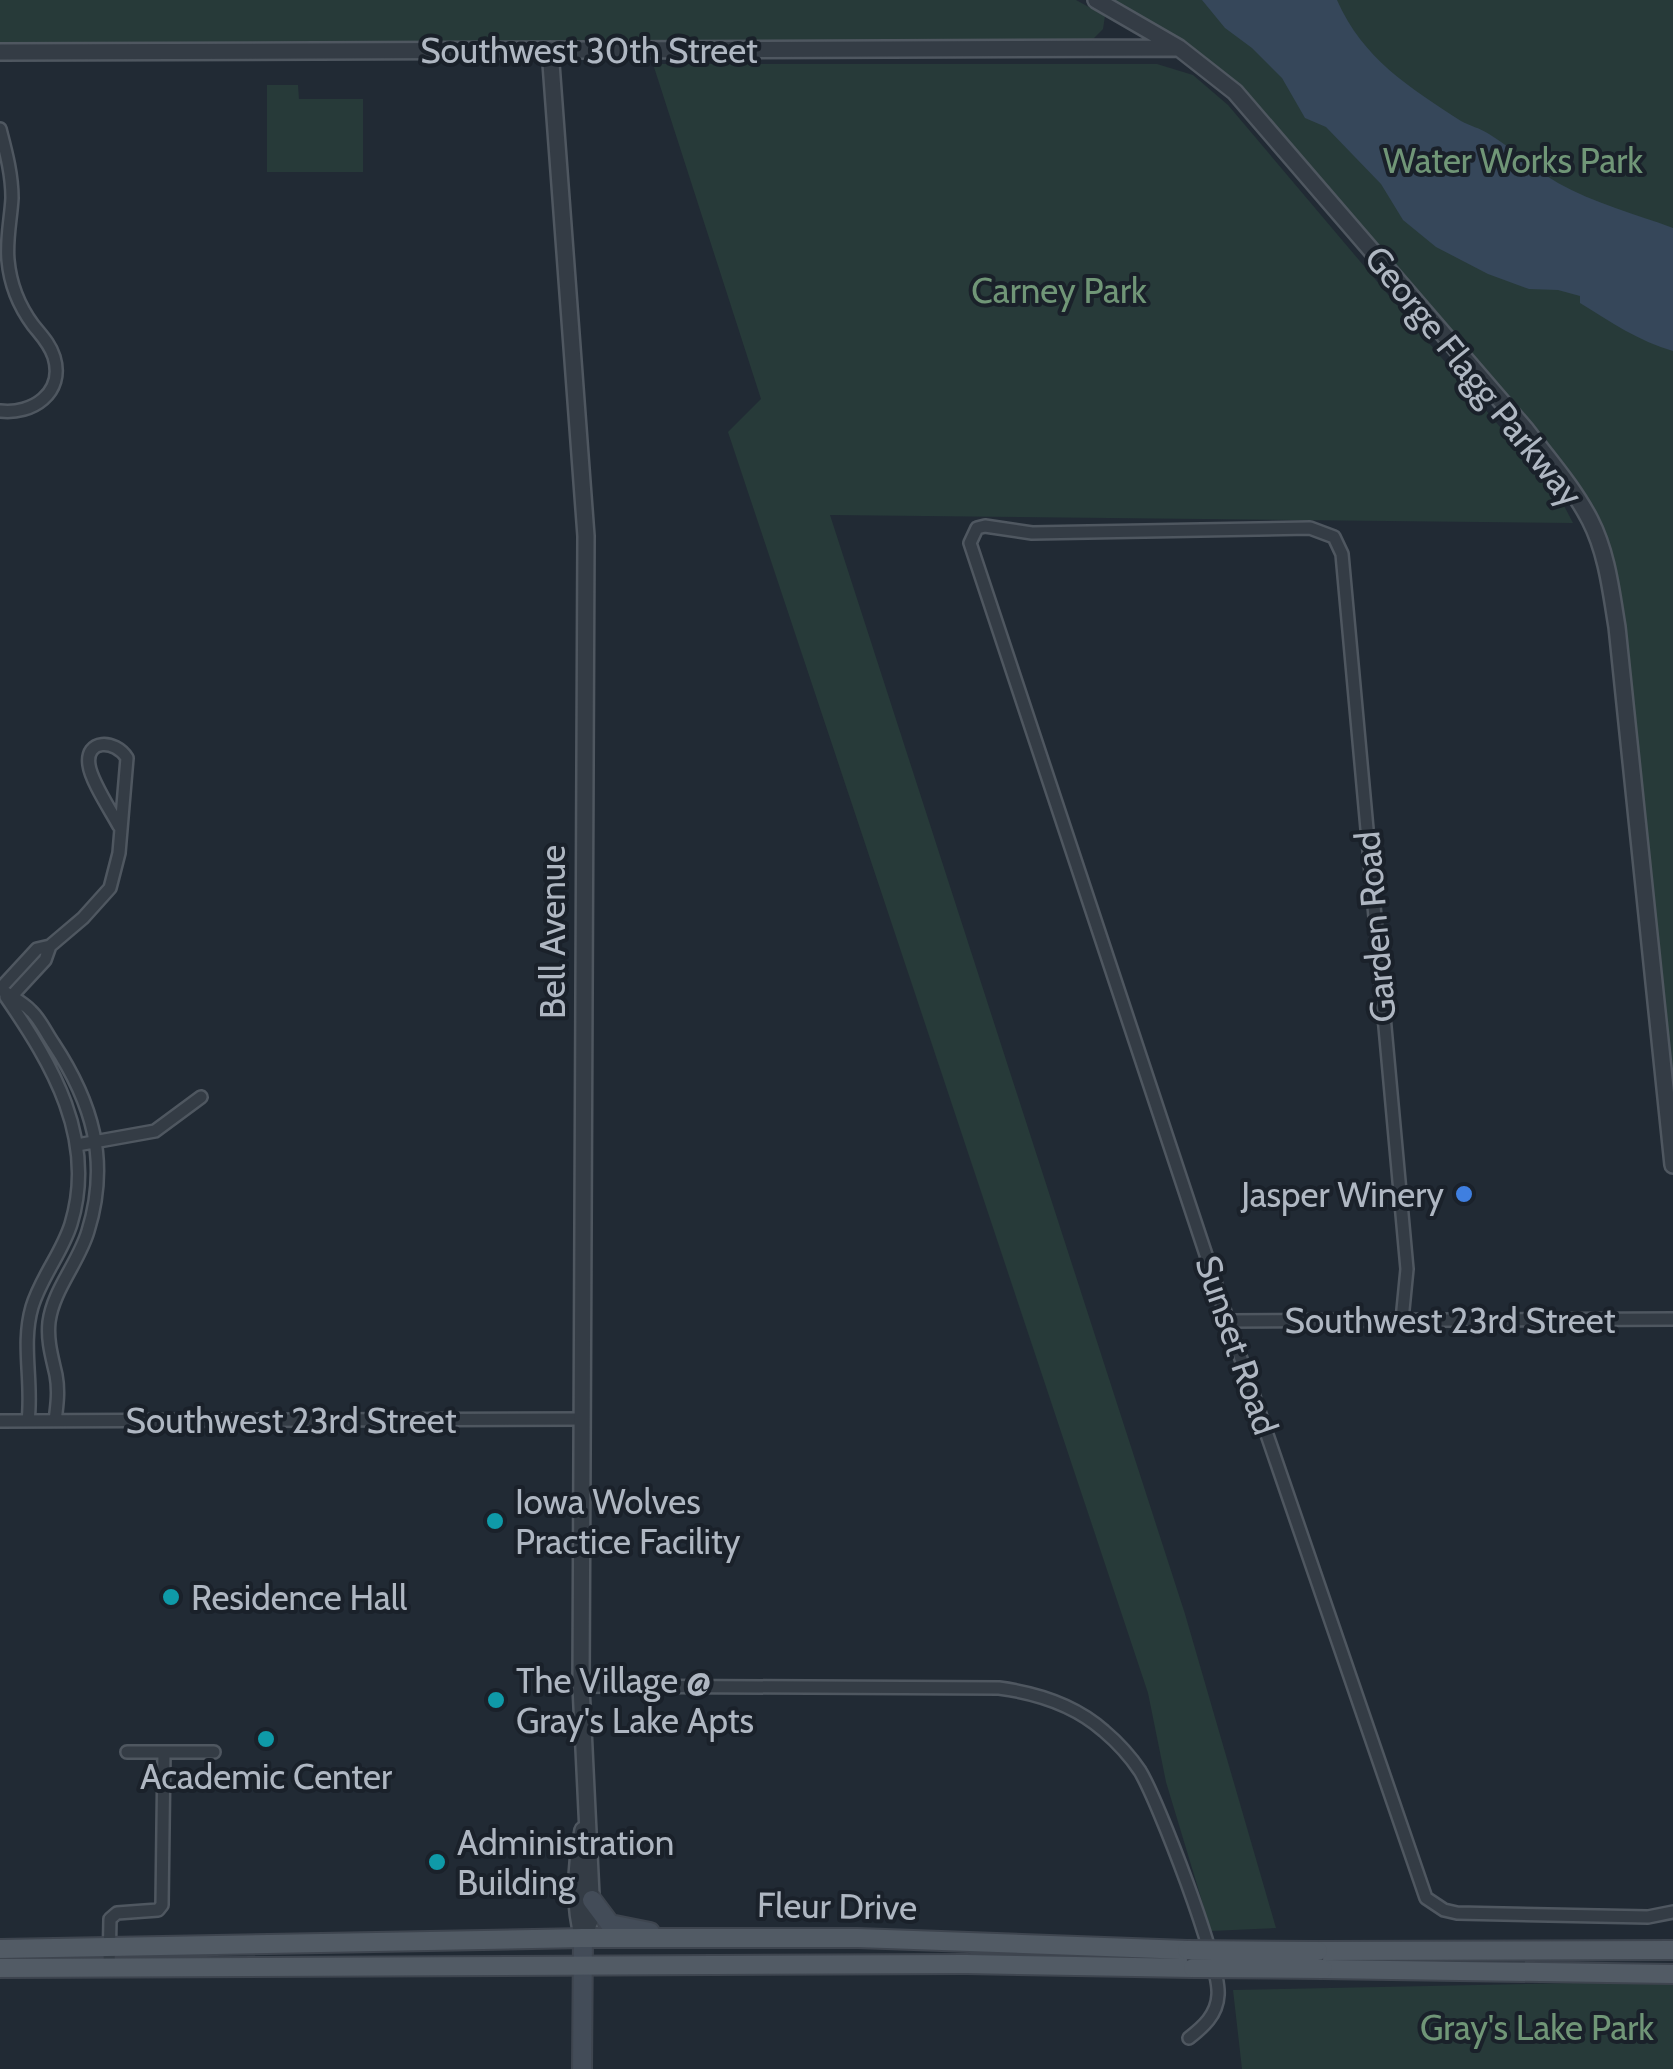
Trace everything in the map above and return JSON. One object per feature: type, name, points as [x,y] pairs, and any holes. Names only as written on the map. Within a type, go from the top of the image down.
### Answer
[{"type":"main road","points":[[592,1900],[600,1915],[619,1928],[690,1938]]},
{"type":"main road","name":"Fleur Drive","points":[[0,1949],[583,1938],[858,1938],[1190,1959]]},
{"type":"main road","name":"Bell Avenue","points":[[582,2069],[583,1938]]},
{"type":"main road","name":"Fleur Drive","points":[[1321,1960],[1673,1950]]},
{"type":"main road","name":"Fleur Drive","points":[[0,1968],[966,1964],[1190,1959],[1321,1960],[1673,1974]]},
{"type":"street","name":"George Flagg Parkway","points":[[1096,0],[1179,48],[1235,92],[1526,430],[1567,483],[1596,535],[1610,578],[1616,627],[1673,1166]]},
{"type":"street","name":"Southwest 30th Street","points":[[0,52],[1179,48]]},
{"type":"street","name":"Bell Avenue","points":[[550,50],[586,536],[581,1686],[592,1916],[583,1938]]},
{"type":"street","points":[[0,129],[11,177],[8,242],[12,280],[27,316],[47,342],[56,363],[53,386],[40,404],[18,412],[0,412]]},
{"type":"street","name":"Garden Road","points":[[972,550],[972,534],[984,526],[1032,533],[1310,528],[1334,537],[1342,554],[1407,1269],[1402,1320]]},
{"type":"street","name":"Sunset Road","points":[[972,550],[1228,1320],[1426,1898],[1444,1910],[1458,1913],[1648,1917],[1673,1912]]},
{"type":"street","points":[[5,994],[37,949],[50,946],[99,904],[110,888],[119,852],[127,758],[110,743],[91,752],[88,765],[119,826]]},
{"type":"street","points":[[5,994],[32,1011],[67,1064],[87,1103],[96,1142],[97,1191],[93,1212],[80,1253],[49,1323],[58,1395],[56,1421]]},
{"type":"street","points":[[5,994],[52,1068],[77,1145],[80,1180],[65,1242],[32,1307],[26,1334],[31,1382],[28,1421]]},
{"type":"street","points":[[77,1145],[155,1130],[201,1096]]},
{"type":"street","points":[[47,1274],[65,1282]]},
{"type":"street","name":"Southwest 23rd Street","points":[[1228,1320],[1673,1319]]},
{"type":"street","name":"Southwest 23rd Street","points":[[0,1421],[582,1419]]},
{"type":"street","points":[[581,1686],[998,1688],[1054,1701],[1088,1718],[1141,1773],[1204,1934],[1216,1973],[1218,1998],[1210,2018],[1188,2038]]},
{"type":"street","points":[[127,1752],[214,1752]]},
{"type":"street","points":[[109,1968],[110,1919],[117,1912],[158,1910],[162,1905],[164,1752]]},
{"type":"street","name":"Bell Avenue","points":[[583,1938],[577,1918],[577,1856],[585,1816]]},
{"type":"green space","points":[[0,0],[1076,0],[1105,16],[1103,29],[1093,39],[0,52]]},
{"type":"green space","name":"Water Works Park","points":[[1110,0],[1673,0],[1673,1091],[1608,548],[1421,299],[1265,114],[1226,73]]},
{"type":"green space","name":"Carney Park","points":[[653,64],[1157,64],[1193,75],[1228,105],[1560,498],[1573,523],[830,515],[1185,1614],[1276,1928],[1211,1931],[1166,1782],[1148,1693],[728,432],[761,399]]},
{"type":"green space","points":[[267,85],[298,85],[299,99],[363,99],[363,172],[267,172]]},
{"type":"green space","name":"Gray's Lake Park","points":[[1673,1981],[1673,2069],[1242,2069],[1233,1990]]},
{"type":"water","points":[[1202,0],[1337,0],[1374,55],[1423,96],[1489,134],[1571,190],[1673,228],[1673,351],[1613,324],[1580,303],[1580,296],[1529,289],[1488,274],[1436,247],[1403,220],[1381,184],[1326,127],[1305,118],[1282,78],[1225,28]]},
{"type":"place","name":"Jasper Winery","points":[[1464,1194]]},
{"type":"place","name":"Iowa Wolves Practice Facility","points":[[495,1521]]},
{"type":"place","name":"Residence Hall","points":[[171,1597]]},
{"type":"place","name":"The Village @ Gray's Lake Apts","points":[[496,1700]]},
{"type":"place","name":"Academic Center","points":[[266,1739]]},
{"type":"place","name":"Administration Building","points":[[437,1862]]}]
